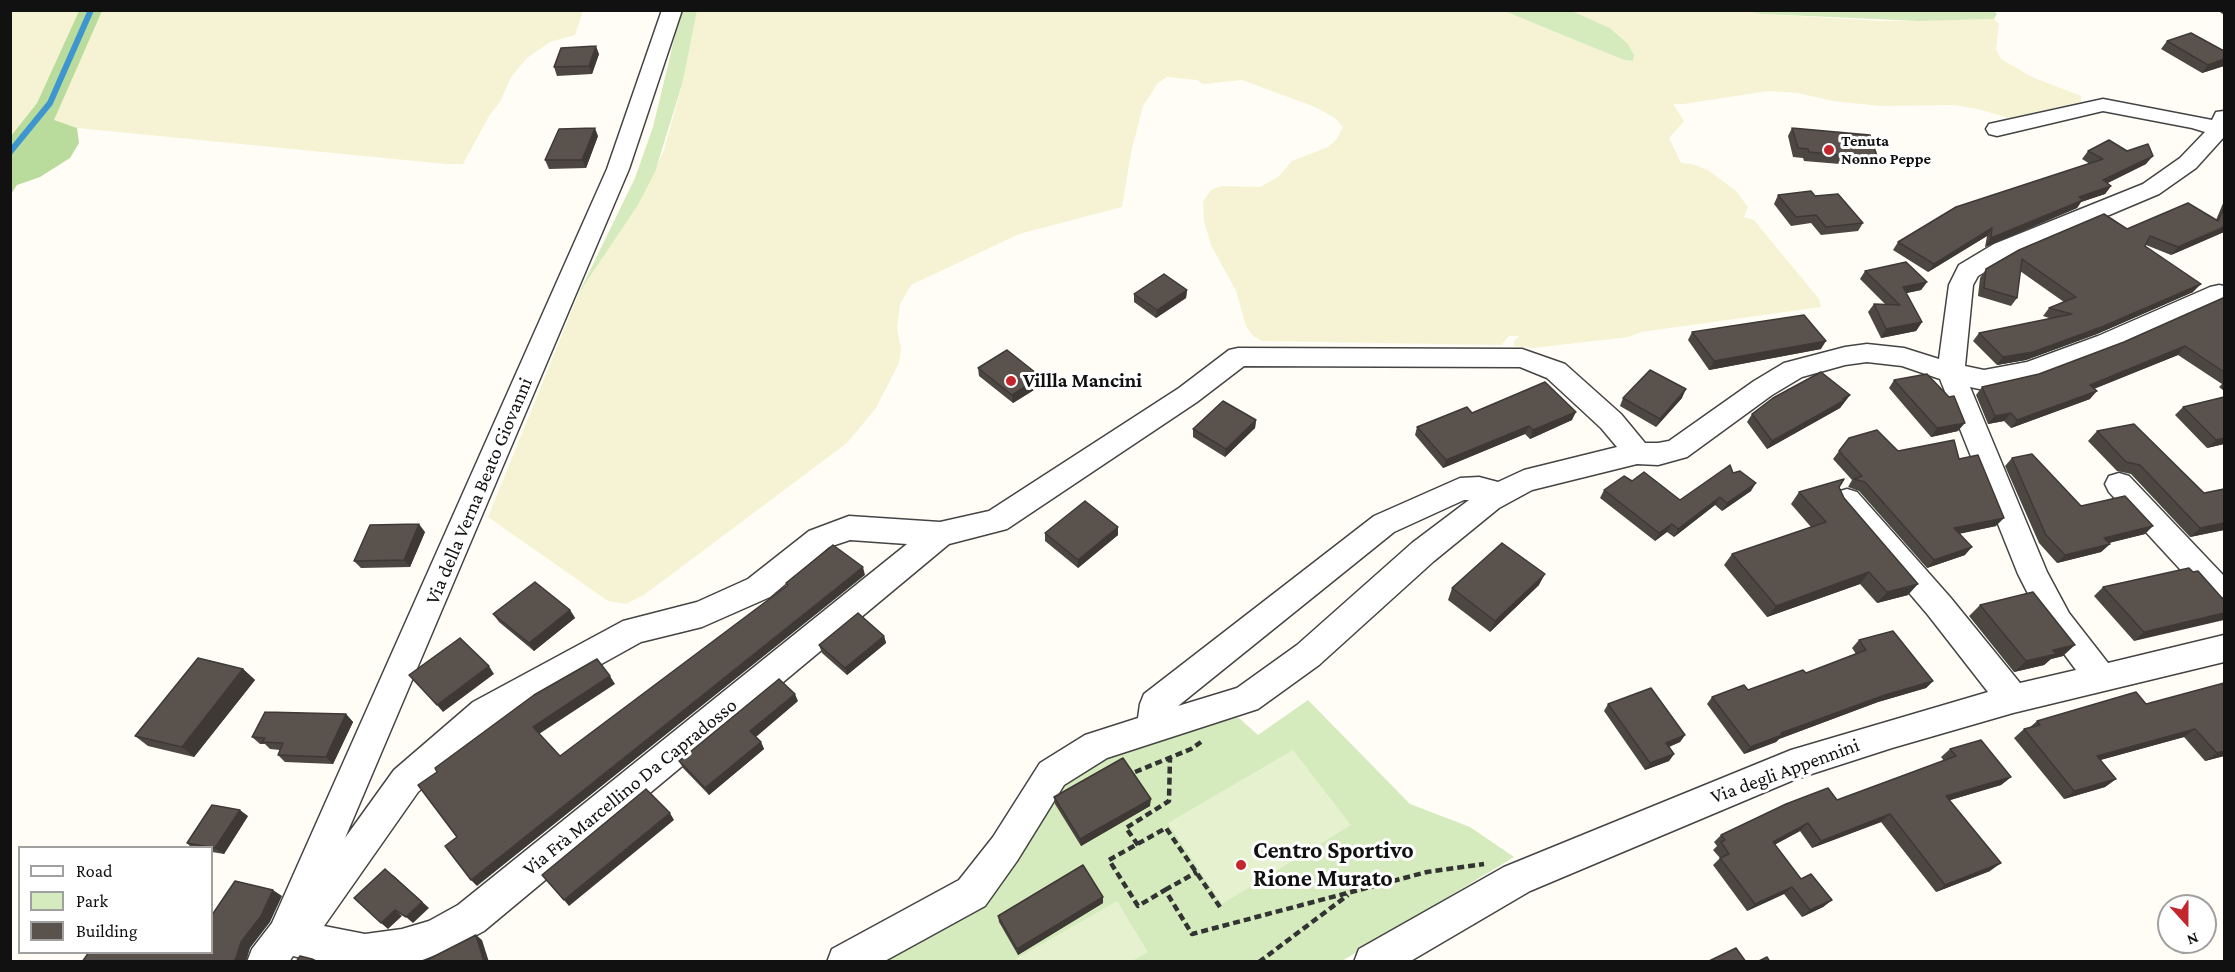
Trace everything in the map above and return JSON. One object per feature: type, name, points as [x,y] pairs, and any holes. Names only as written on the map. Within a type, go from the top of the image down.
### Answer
[{"type":"street","name":"Via della Verna Beato Giovanni","points":[[275,949],[618,169],[672,10]]},
{"type":"street","points":[[1997,129],[2103,105],[2223,126]]},
{"type":"street","points":[[2101,678],[2058,622],[2033,574],[1951,373],[1961,285],[1968,271],[2003,250],[2151,189],[2188,164],[2223,126]]},
{"type":"street","points":[[845,962],[972,893],[1005,849],[1052,774],[1097,746],[1247,699],[1308,655],[1423,552],[1489,500],[1524,481],[1637,453],[1658,454],[1677,450],[1763,388],[1793,370],[1845,356],[1867,353],[1904,357],[1951,373],[1984,380],[2031,371],[2108,342],[2219,293],[2224,296]]},
{"type":"street","points":[[275,949],[318,908],[406,782],[485,712],[634,630],[702,614],[759,588],[819,539],[849,528],[940,534],[997,522],[1179,401],[1239,357],[1472,356],[1522,358],[1556,371],[1611,421],[1637,453]]},
{"type":"street","points":[[2119,484],[2224,596]]},
{"type":"street","points":[[1153,729],[1156,704],[1384,524],[1460,489],[1479,488],[1501,494]]},
{"type":"street","points":[[1847,500],[1939,606],[2013,699]]},
{"type":"street","name":"Via Frà Marcellino Da Capradosso","points":[[275,949],[365,953],[411,946],[436,937],[471,918],[940,534]]},
{"type":"street","name":"Via degli Appennini","points":[[1372,962],[1517,879],[1791,765],[1892,733],[2013,699],[2224,649]]},
{"type":"path","points":[[1138,844],[1126,828],[1169,801],[1170,757]]},
{"type":"path","points":[[1197,872],[1138,906],[1109,860],[1166,828],[1197,872],[1220,907]]},
{"type":"path","points":[[1165,890],[1192,934],[1427,872],[1487,863],[1517,879]]},
{"type":"path","points":[[1259,962],[1352,893]]},
{"type":"shaded area","points":[[1747,10],[1762,14],[1883,21],[1994,19],[1999,24],[1996,49],[2001,59],[2032,77],[2081,96],[2081,102],[2009,118],[1953,105],[1880,106],[1833,101],[1798,93],[1768,91],[1673,104],[1684,121],[1669,138],[1681,163],[1708,170],[1736,191],[1748,207],[1744,217],[1754,220],[1819,299],[1821,307],[1641,332],[1629,337],[1532,348],[1514,346],[1514,341],[1519,336],[1509,336],[1501,345],[1262,341],[1253,336],[1246,326],[1236,291],[1211,245],[1204,221],[1203,202],[1211,190],[1222,186],[1260,187],[1278,177],[1292,161],[1328,147],[1337,139],[1343,127],[1335,118],[1315,107],[1242,80],[1203,84],[1197,80],[1167,77],[1158,83],[1143,106],[1131,153],[1122,207],[1019,234],[911,285],[900,304],[897,329],[901,348],[899,363],[876,408],[847,443],[644,595],[626,604],[608,601],[488,517],[579,293],[638,205],[664,150],[683,81],[697,11],[1504,11],[1624,60],[1632,61],[1627,43],[1610,28],[1572,11]]},
{"type":"shaded area","points":[[11,11],[79,11],[37,103],[11,136]]},
{"type":"shaded area","points":[[102,11],[583,11],[575,35],[550,42],[527,58],[511,77],[500,102],[489,116],[463,164],[446,164],[77,128],[53,120]]},
{"type":"green space","points":[[1993,10],[1997,14],[1994,19],[1919,21],[1762,14],[1747,11]]},
{"type":"green space","points":[[79,11],[102,11],[54,120],[77,128],[79,143],[70,158],[40,177],[17,185],[11,194],[11,136],[37,103]]},
{"type":"green space","points":[[681,11],[697,11],[683,81],[655,172],[638,205],[579,293],[635,178],[653,127]]},
{"type":"green space","points":[[1504,11],[1572,11],[1610,28],[1627,43],[1634,55],[1633,61],[1624,60]]},
{"type":"green space","points":[[1308,700],[1410,804],[1470,827],[1514,857],[1342,961],[865,962],[987,893],[1058,781],[1112,747],[1215,719],[1239,718],[1258,735]]},
{"type":"green space","name":"Centro Sportivo Rione Murato","points":[[1293,750],[1351,825],[1222,904],[1168,823]]},
{"type":"green space","points":[[1117,901],[1148,952],[1132,961],[1017,961],[1016,959]]},
{"type":"building","points":[[2191,33],[2224,51],[2224,59],[2208,65],[2167,41]]},
{"type":"building","points":[[596,46],[589,66],[554,67],[561,48]]},
{"type":"building","points":[[595,128],[582,160],[545,160],[559,129]]},
{"type":"building","points":[[1792,128],[1870,135],[1877,156],[1867,155],[1868,158],[1809,152],[1808,149],[1798,148]]},
{"type":"building","points":[[2109,140],[2127,151],[2148,144],[2153,156],[2103,180],[2111,186],[2079,197],[2083,200],[1991,238],[1992,228],[1934,264],[1898,242],[1956,207],[2103,159],[2088,151]]},
{"type":"building","points":[[1811,191],[1815,196],[1838,194],[1863,223],[1826,227],[1816,215],[1796,217],[1778,195]]},
{"type":"building","points":[[2188,203],[2218,221],[2224,208],[2224,227],[2178,247],[2150,236],[2145,246],[2201,284],[2104,326],[2033,352],[2003,357],[1979,333],[2072,314],[2049,308],[2076,297],[2022,259],[2017,298],[1984,288],[1986,269],[2019,250],[2104,214],[2127,229]]},
{"type":"building","points":[[1906,262],[1927,282],[1903,287],[1922,322],[1886,329],[1874,304],[1900,305],[1865,271]]},
{"type":"building","points":[[1164,274],[1187,290],[1157,310],[1134,294]]},
{"type":"building","points":[[2223,298],[2224,372],[2185,346],[2090,385],[2097,391],[2017,420],[2011,413],[1995,416],[1982,387],[2039,374],[2124,342]]},
{"type":"building","points":[[1804,315],[1826,341],[1714,361],[1692,332]]},
{"type":"building","name":"Villla Mancini","points":[[1007,350],[1041,377],[1012,395],[978,368]]},
{"type":"building","points":[[1650,370],[1686,389],[1660,419],[1623,398]]},
{"type":"building","points":[[1821,372],[1850,395],[1772,441],[1752,414],[1773,398]]},
{"type":"building","points":[[1927,374],[1949,397],[1954,396],[1965,423],[1937,428],[1894,380]]},
{"type":"building","points":[[1545,382],[1576,412],[1533,430],[1529,426],[1446,460],[1417,427],[1467,407],[1472,413]]},
{"type":"building","points":[[2224,397],[2224,438],[2216,440],[2183,407]]},
{"type":"building","points":[[1223,401],[1256,420],[1226,449],[1193,429]]},
{"type":"building","points":[[2134,424],[2204,493],[2224,489],[2224,523],[2200,528],[2140,465],[2126,462],[2097,431]]},
{"type":"building","points":[[1877,430],[1898,451],[1954,440],[1959,459],[1978,455],[2004,518],[1954,528],[1972,547],[1934,560],[1865,482],[1854,479],[1862,476],[1839,451],[1849,438]]},
{"type":"building","points":[[2032,454],[2081,506],[2125,496],[2153,526],[2104,538],[2110,544],[2065,555],[2046,535],[2012,458]]},
{"type":"building","points":[[1730,465],[1733,473],[1740,471],[1756,483],[1727,503],[1720,497],[1678,529],[1672,524],[1659,533],[1604,490],[1624,476],[1632,481],[1644,472],[1680,500]]},
{"type":"building","points":[[1844,479],[1839,487],[1844,498],[1918,584],[1887,592],[1869,572],[1776,606],[1732,554],[1826,522],[1799,492]]},
{"type":"building","points":[[1085,501],[1118,527],[1078,560],[1045,533]]},
{"type":"building","points":[[419,524],[404,560],[354,561],[370,525]]},
{"type":"building","points":[[1502,543],[1545,574],[1495,621],[1452,588]]},
{"type":"building","points":[[833,545],[863,567],[471,880],[445,846],[457,837],[418,785],[437,772],[435,768],[534,695],[597,659],[610,676],[533,727],[560,756],[788,585],[786,583]]},
{"type":"building","points":[[2189,568],[2193,572],[2198,571],[2224,598],[2224,613],[2144,632],[2103,587]]},
{"type":"building","points":[[535,582],[570,610],[529,643],[493,614]]},
{"type":"building","points":[[2033,592],[2075,645],[2053,650],[2056,654],[2026,661],[1980,605]]},
{"type":"building","points":[[858,613],[884,636],[845,668],[819,645]]},
{"type":"building","points":[[1893,631],[1933,681],[1885,695],[1781,733],[1782,735],[1750,747],[1712,697],[1744,685],[1748,690],[1803,670],[1806,673],[1866,650],[1859,640]]},
{"type":"building","points":[[460,638],[489,666],[437,705],[409,675]]},
{"type":"building","points":[[198,658],[243,669],[182,747],[135,736]]},
{"type":"building","points":[[779,679],[795,694],[750,731],[761,742],[705,788],[679,761]]},
{"type":"building","points":[[2224,683],[2224,751],[2217,753],[2195,729],[2097,756],[2116,779],[2074,791],[2024,729],[2040,725],[2037,721],[2136,692],[2146,704]]},
{"type":"building","points":[[1651,688],[1685,735],[1666,743],[1674,754],[1650,763],[1608,704]]},
{"type":"building","points":[[265,712],[346,714],[326,757],[278,755],[283,743],[262,742],[265,738],[252,737]]},
{"type":"building","points":[[1981,740],[2011,777],[1946,796],[2001,863],[1945,885],[1890,814],[1821,841],[1808,823],[1773,842],[1801,879],[1811,874],[1832,900],[1810,910],[1792,887],[1755,904],[1720,858],[1729,854],[1721,842],[1725,840],[1721,835],[1786,804],[1828,788],[1837,800],[1956,756],[1950,749]]},
{"type":"building","points":[[1123,758],[1151,799],[1080,839],[1054,797]]},
{"type":"building","points":[[646,789],[670,813],[564,900],[542,875]]},
{"type":"building","points":[[212,805],[240,810],[215,848],[187,843]]},
{"type":"building","points":[[1083,865],[1103,897],[1017,949],[998,916]]},
{"type":"building","points":[[385,869],[422,902],[406,917],[395,910],[381,923],[354,898]]},
{"type":"building","points":[[235,881],[273,890],[261,916],[241,942],[233,962],[82,962],[88,954],[213,954],[213,914]]},
{"type":"building","points":[[476,935],[484,962],[423,962]]},
{"type":"building","points":[[1736,948],[1746,962],[1707,962]]},
{"type":"building","points":[[300,956],[312,959],[318,962],[296,962]]},
{"type":"building","points":[[1767,957],[1770,962],[1757,962]]},
{"type":"waterway","points":[[10,152],[50,103],[91,10]]},
{"type":"place","name":"Tenuta Nonno Peppe","points":[[1829,150]]},
{"type":"place","name":"Villla Mancini","points":[[1011,381]]},
{"type":"place","name":"Centro Sportivo Rione Murato","points":[[1241,865]]}]
